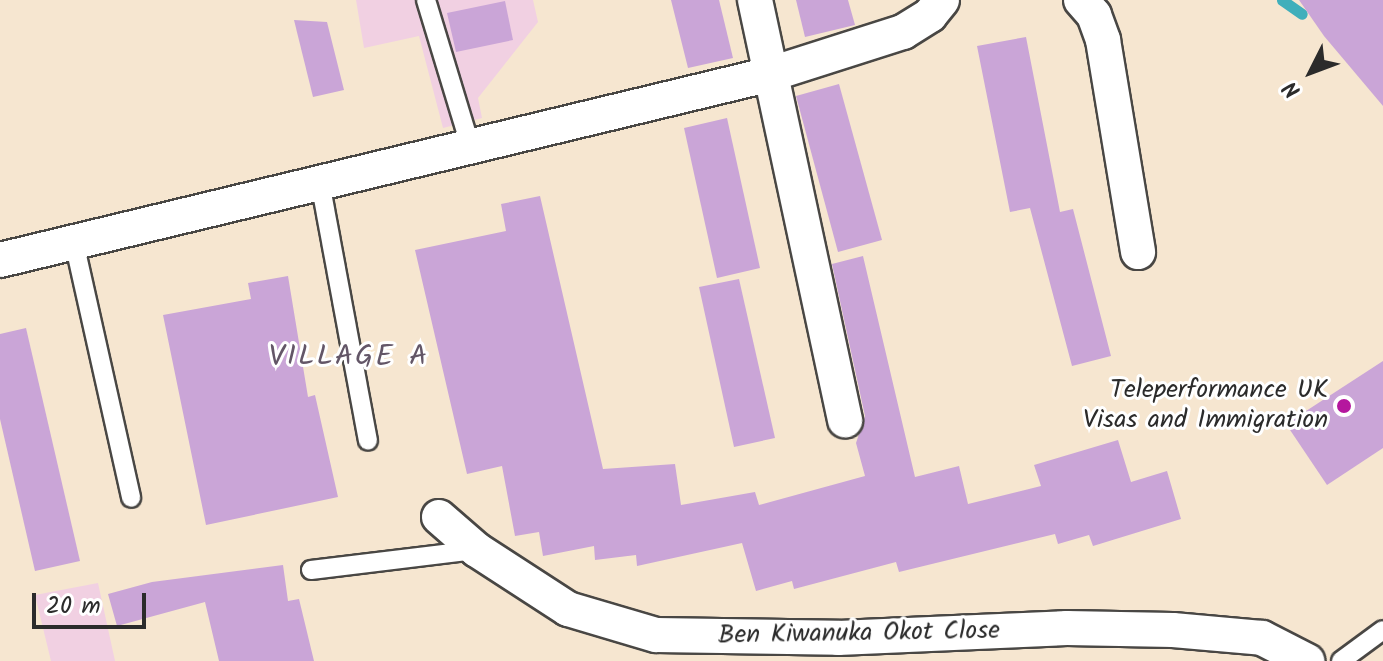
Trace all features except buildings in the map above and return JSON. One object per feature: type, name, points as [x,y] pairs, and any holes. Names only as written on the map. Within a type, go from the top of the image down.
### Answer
[{"type":"street","points":[[755,0],[845,420]]},
{"type":"street","points":[[0,260],[771,74],[903,32],[930,15],[942,0]]},
{"type":"street","points":[[1081,0],[1094,15],[1103,40],[1138,252]]},
{"type":"street","name":"Ben Kiwanuka Okot Close","points":[[439,517],[477,550],[568,609],[656,635],[838,638],[1067,628],[1173,630],[1262,638],[1307,661]]},
{"type":"lane","points":[[426,0],[470,145]]},
{"type":"lane","points":[[320,182],[368,441]]},
{"type":"lane","points":[[74,242],[131,498]]},
{"type":"lane","points":[[311,570],[477,550]]},
{"type":"lane","points":[[1341,661],[1383,630]]},
{"type":"shaded area","points":[[356,0],[533,0],[538,22],[478,98],[482,118],[443,128],[419,36],[364,48]]},
{"type":"shaded area","points":[[98,583],[115,661],[51,661],[35,595]]},
{"type":"waterway","points":[[1282,0],[1302,14]]},
{"type":"place","name":"Teleperformance UK Visas and Immigration","points":[[1344,406]]},
{"type":"district","name":"VILLAGE A","points":[[349,357]]}]
